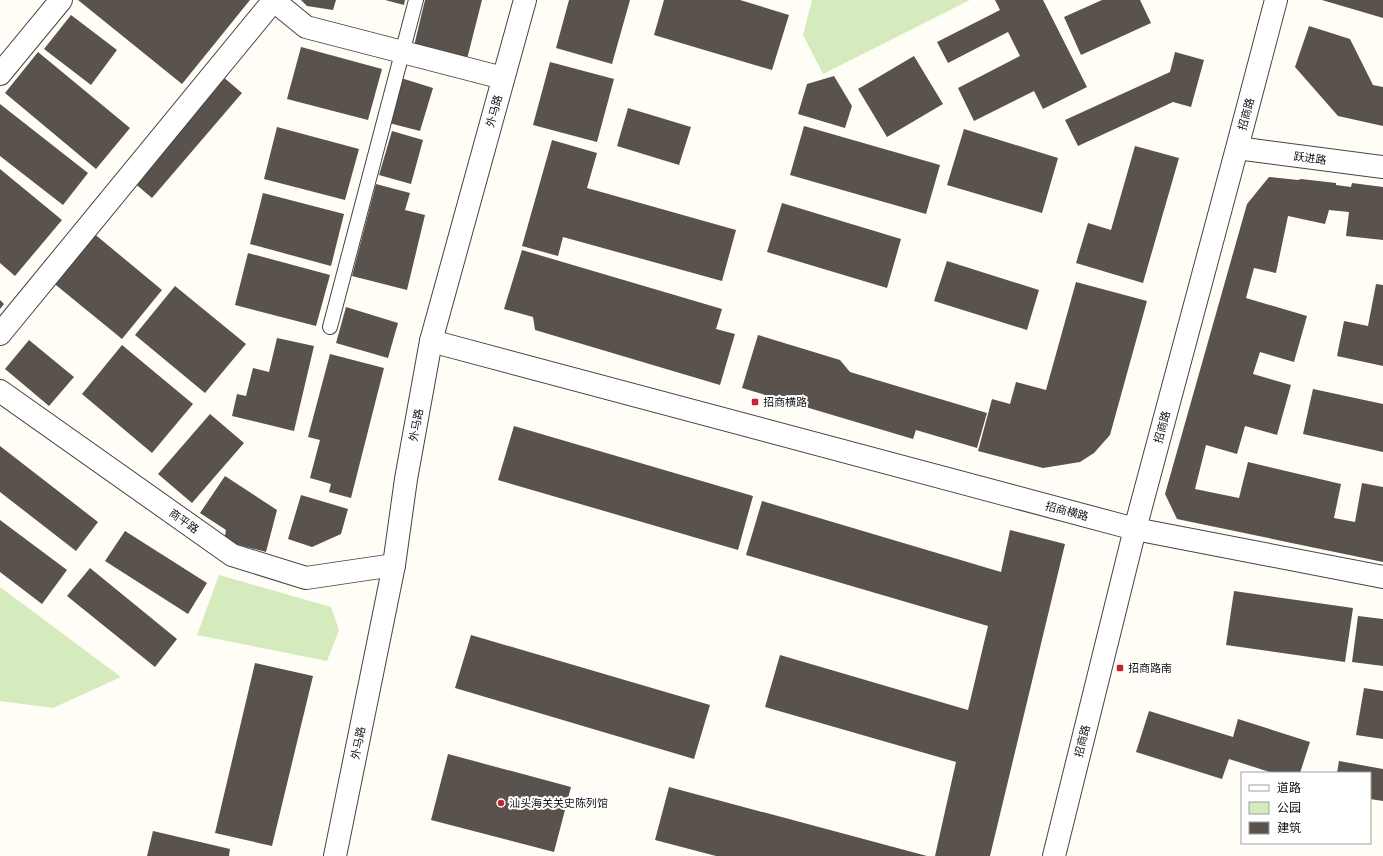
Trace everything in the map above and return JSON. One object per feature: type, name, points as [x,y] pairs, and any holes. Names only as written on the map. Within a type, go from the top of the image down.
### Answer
[{"type":"street","points":[[0,74],[61,0]]},
{"type":"street","points":[[0,334],[273,0],[306,27],[503,78]]},
{"type":"street","name":"外马路","points":[[335,856],[394,565],[406,479],[431,341],[525,0]]},
{"type":"street","name":"招商路","points":[[1054,856],[1135,529],[1238,148],[1276,0]]},
{"type":"street","name":"跃进路","points":[[1238,148],[1383,167]]},
{"type":"street","name":"招商横路","points":[[431,341],[1135,529],[1383,577]]},
{"type":"street","name":"商平路","points":[[0,391],[232,555],[306,578],[394,565]]},
{"type":"lane","points":[[330,327],[416,0]]},
{"type":"green space","points":[[812,0],[970,0],[823,74],[803,35]]},
{"type":"green space","points":[[219,575],[331,607],[339,630],[327,661],[197,635]]},
{"type":"green space","points":[[0,587],[121,677],[53,708],[0,701]]},
{"type":"building","points":[[78,0],[250,0],[182,84]]},
{"type":"building","points":[[301,0],[336,0],[333,10],[307,6]]},
{"type":"building","points":[[385,0],[405,0],[404,5]]},
{"type":"building","points":[[425,0],[482,0],[467,59],[414,46]]},
{"type":"building","points":[[569,0],[630,0],[612,64],[556,48]]},
{"type":"building","points":[[664,0],[740,0],[789,15],[772,70],[654,35]]},
{"type":"building","points":[[995,0],[1043,0],[1087,87],[1043,109],[1034,91],[974,121],[958,88],[1020,56],[1008,32],[948,63],[937,42],[1000,10]]},
{"type":"building","points":[[1102,0],[1140,0],[1151,23],[1081,55],[1064,17]]},
{"type":"building","points":[[1322,0],[1383,0],[1383,18]]},
{"type":"building","points":[[71,15],[117,50],[91,85],[44,49]]},
{"type":"building","points":[[1309,26],[1350,39],[1373,85],[1383,87],[1383,126],[1338,116],[1295,67]]},
{"type":"building","points":[[301,47],[382,69],[368,120],[287,99]]},
{"type":"building","points":[[38,52],[130,128],[96,169],[5,93]]},
{"type":"building","points":[[1175,52],[1204,60],[1191,107],[1173,102],[1078,146],[1065,120],[1170,72]]},
{"type":"building","points":[[914,56],[943,104],[887,137],[858,89]]},
{"type":"building","points":[[550,62],[614,79],[597,142],[533,125]]},
{"type":"building","points":[[222,76],[242,93],[152,198],[132,181]]},
{"type":"building","points":[[834,76],[852,106],[845,128],[798,114],[807,84]]},
{"type":"building","points":[[401,78],[433,88],[420,131],[389,123]]},
{"type":"building","points":[[0,104],[88,173],[63,205],[0,156]]},
{"type":"building","points":[[628,108],[691,127],[679,165],[617,146]]},
{"type":"building","points":[[804,126],[940,165],[926,214],[790,175]]},
{"type":"building","points":[[277,127],[359,149],[345,200],[264,179]]},
{"type":"building","points":[[964,129],[1058,158],[1042,213],[947,185]]},
{"type":"building","points":[[392,131],[423,140],[411,184],[379,175]]},
{"type":"building","points":[[552,140],[597,153],[587,188],[736,230],[722,281],[563,237],[558,256],[522,246]]},
{"type":"building","points":[[1135,146],[1179,158],[1143,283],[1076,263],[1088,223],[1111,230]]},
{"type":"building","points":[[0,169],[62,220],[15,276],[0,263]]},
{"type":"building","points":[[1269,177],[1336,183],[1336,185],[1351,187],[1352,183],[1383,187],[1383,240],[1346,236],[1349,212],[1329,210],[1325,224],[1288,216],[1276,273],[1254,268],[1246,298],[1307,316],[1294,362],[1260,352],[1253,374],[1291,385],[1277,435],[1245,426],[1237,454],[1206,445],[1195,489],[1239,498],[1248,462],[1341,484],[1334,518],[1355,522],[1362,483],[1383,487],[1383,562],[1177,519],[1165,494],[1247,204]]},
{"type":"building","points":[[376,184],[410,193],[405,210],[425,215],[407,290],[352,276]]},
{"type":"building","points":[[263,193],[344,214],[331,266],[250,244]]},
{"type":"building","points":[[782,203],[901,239],[887,288],[767,252]]},
{"type":"building","points":[[92,232],[162,290],[122,339],[51,281]]},
{"type":"building","points":[[522,250],[722,309],[716,329],[735,334],[720,385],[535,330],[533,317],[504,309]]},
{"type":"building","points":[[248,253],[330,275],[316,326],[235,305]]},
{"type":"building","points":[[947,261],[1039,290],[1027,330],[934,301]]},
{"type":"building","points":[[1076,282],[1147,301],[1110,435],[1094,453],[1080,462],[1043,468],[978,451],[992,399],[1010,404],[1016,382],[1046,390]]},
{"type":"building","points":[[1376,284],[1383,285],[1383,366],[1337,356],[1344,321],[1368,326]]},
{"type":"building","points":[[175,286],[246,344],[205,393],[135,335]]},
{"type":"building","points":[[0,300],[4,304],[0,309]]},
{"type":"building","points":[[346,307],[398,323],[388,358],[336,343]]},
{"type":"building","points":[[758,335],[840,360],[850,372],[987,413],[977,448],[916,430],[913,439],[742,388]]},
{"type":"building","points":[[277,338],[314,346],[294,431],[232,416],[237,394],[246,396],[253,368],[269,372]]},
{"type":"building","points":[[29,340],[74,377],[49,406],[5,369]]},
{"type":"building","points":[[122,345],[193,404],[152,453],[82,394]]},
{"type":"building","points":[[330,354],[384,368],[351,498],[329,492],[331,484],[310,478],[320,440],[308,437]]},
{"type":"building","points":[[1313,389],[1383,404],[1383,452],[1303,434]]},
{"type":"building","points":[[210,414],[244,443],[192,503],[158,474]]},
{"type":"building","points":[[514,426],[753,496],[738,550],[498,480]]},
{"type":"building","points":[[0,446],[98,522],[76,551],[0,492]]},
{"type":"building","points":[[225,476],[277,510],[266,552],[224,541],[226,530],[200,513]]},
{"type":"building","points":[[301,495],[348,509],[341,534],[312,547],[288,539]]},
{"type":"building","points":[[762,501],[1001,572],[1010,530],[1065,544],[990,856],[935,856],[956,762],[765,707],[780,655],[968,710],[988,626],[746,555]]},
{"type":"building","points":[[0,520],[67,570],[42,604],[0,572]]},
{"type":"building","points":[[125,531],[207,583],[188,614],[105,561]]},
{"type":"building","points":[[90,568],[177,639],[155,667],[67,596]]},
{"type":"building","points":[[1234,591],[1353,608],[1345,662],[1226,645]]},
{"type":"building","points":[[1358,616],[1383,619],[1383,666],[1352,662]]},
{"type":"building","points":[[471,635],[710,705],[694,759],[455,688]]},
{"type":"building","points":[[255,663],[313,676],[272,846],[215,833]]},
{"type":"building","points":[[1364,688],[1383,691],[1383,739],[1356,735]]},
{"type":"building","points":[[1149,711],[1233,737],[1238,719],[1310,742],[1300,772],[1270,772],[1229,759],[1222,779],[1136,752]]},
{"type":"building","name":"汕头海关关史陈列馆","points":[[448,754],[571,787],[554,852],[431,820]]},
{"type":"building","points":[[1339,761],[1383,769],[1383,801],[1371,799],[1371,772],[1337,772]]},
{"type":"building","points":[[669,787],[927,856],[716,856],[655,840]]},
{"type":"building","points":[[153,831],[230,849],[229,856],[147,856]]},
{"type":"place","name":"招商横路","points":[[755,402]]},
{"type":"place","name":"招商路南","points":[[1120,668]]},
{"type":"place","name":"汕头海关关史陈列馆","points":[[501,803]]}]
